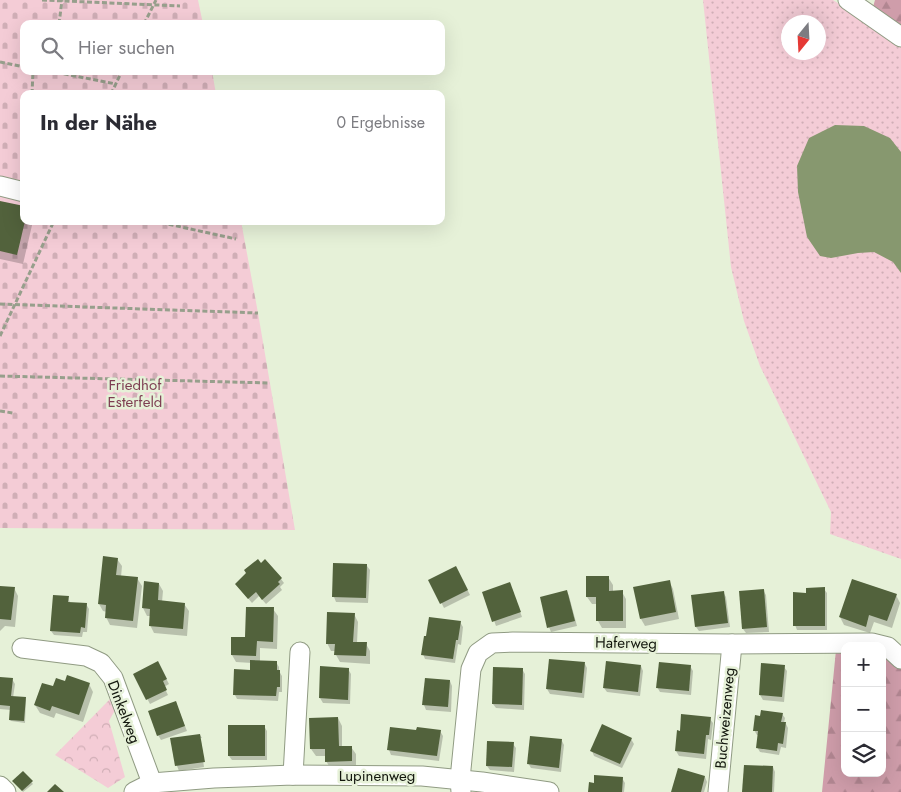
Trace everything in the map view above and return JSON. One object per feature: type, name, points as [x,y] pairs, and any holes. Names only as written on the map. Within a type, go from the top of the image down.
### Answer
[{"type":"street","points":[[848,0],[901,37]]},
{"type":"street","points":[[0,186],[20,191]]},
{"type":"street","name":"Haferweg","points":[[461,786],[471,669],[478,653],[492,643],[872,643],[888,647],[901,659]]},
{"type":"street","name":"Buchweizenweg","points":[[718,792],[732,644]]},
{"type":"street","name":"Dinkelweg","points":[[22,648],[86,656],[101,663],[113,678],[152,783]]},
{"type":"street","points":[[293,775],[300,652]]},
{"type":"street","name":"Lupinenweg","points":[[134,792],[152,783],[192,786],[293,775],[422,776],[461,786]]},
{"type":"street","points":[[0,786],[6,792]]},
{"type":"street","points":[[461,786],[549,792]]},
{"type":"path","points":[[42,0],[180,6]]},
{"type":"path","points":[[60,20],[62,0]]},
{"type":"path","points":[[146,20],[156,0]]},
{"type":"path","points":[[0,62],[20,66]]},
{"type":"path","points":[[32,90],[33,75]]},
{"type":"path","points":[[72,75],[116,84]]},
{"type":"path","points":[[113,90],[120,75]]},
{"type":"path","points":[[0,336],[52,225]]},
{"type":"path","points":[[172,225],[236,239]]},
{"type":"path","points":[[0,304],[258,313]]},
{"type":"path","points":[[0,376],[270,383]]},
{"type":"path","points":[[0,411],[13,414]]},
{"type":"green space","name":"Friedhof Esterfeld","points":[[0,0],[198,0],[202,20],[20,20],[20,75],[213,75],[215,90],[20,90],[20,225],[242,225],[295,530],[0,528]]},
{"type":"green space","points":[[703,0],[833,0],[901,44],[901,559],[830,534],[831,512],[760,366],[744,321],[731,267]]},
{"type":"green space","points":[[875,0],[901,0],[901,27],[873,7]]},
{"type":"green space","points":[[836,650],[841,650],[841,777],[886,777],[886,656],[901,669],[901,792],[822,792]]},
{"type":"green space","points":[[111,698],[115,710],[109,721],[125,777],[108,788],[55,755]]},
{"type":"shaded area","points":[[835,125],[864,126],[890,138],[901,152],[901,273],[893,262],[874,252],[831,258],[820,256],[807,237],[798,192],[797,166],[809,138]]},
{"type":"building","points":[[0,201],[20,205],[20,225],[24,225],[17,255],[0,251]]},
{"type":"building","points":[[103,556],[118,558],[116,575],[138,577],[133,621],[105,618],[106,605],[98,604]]},
{"type":"building","points":[[258,559],[261,563],[265,559],[282,578],[278,582],[280,584],[262,600],[256,592],[248,599],[235,584],[246,573],[244,570]]},
{"type":"building","points":[[333,563],[367,564],[366,598],[332,597]]},
{"type":"building","points":[[456,566],[468,590],[440,604],[428,580]]},
{"type":"building","points":[[586,576],[609,576],[609,591],[623,590],[623,621],[596,621],[596,597],[586,597]]},
{"type":"building","points":[[852,579],[897,594],[887,621],[869,615],[866,627],[839,617]]},
{"type":"building","points":[[670,580],[676,612],[640,619],[633,587]]},
{"type":"building","points":[[144,581],[159,583],[158,600],[185,603],[183,629],[149,626],[150,609],[142,608]]},
{"type":"building","points":[[510,582],[521,612],[492,622],[482,592]]},
{"type":"building","points":[[0,586],[15,587],[11,620],[0,619]]},
{"type":"building","points":[[825,587],[825,626],[793,626],[793,592],[806,593],[806,588]]},
{"type":"building","points":[[764,589],[767,627],[742,629],[739,591]]},
{"type":"building","points":[[567,590],[575,621],[547,628],[540,597]]},
{"type":"building","points":[[724,591],[728,623],[695,627],[691,595]]},
{"type":"building","points":[[53,595],[69,596],[68,602],[87,603],[85,628],[81,627],[80,633],[50,631]]},
{"type":"building","points":[[246,607],[274,607],[273,642],[257,641],[256,656],[231,655],[231,637],[245,637]]},
{"type":"building","points":[[327,612],[355,613],[353,642],[367,642],[366,656],[334,655],[335,644],[326,644]]},
{"type":"building","points":[[429,617],[461,621],[453,659],[421,655]]},
{"type":"building","points":[[549,659],[585,662],[582,693],[546,689]]},
{"type":"building","points":[[250,660],[277,661],[277,670],[280,670],[280,687],[277,687],[276,696],[233,695],[234,669],[250,670]]},
{"type":"building","points":[[158,661],[167,679],[163,681],[167,690],[146,700],[133,674]]},
{"type":"building","points":[[606,661],[641,665],[638,692],[603,688]]},
{"type":"building","points":[[659,662],[691,665],[689,691],[656,688]]},
{"type":"building","points":[[761,663],[785,665],[782,697],[759,695]]},
{"type":"building","points":[[320,666],[349,668],[348,700],[319,698]]},
{"type":"building","points":[[493,667],[523,668],[522,705],[492,704]]},
{"type":"building","points":[[67,675],[90,683],[79,715],[52,706],[50,711],[34,705],[42,683],[53,686],[56,678],[65,681]]},
{"type":"building","points":[[0,677],[13,678],[11,696],[26,697],[24,721],[9,720],[10,706],[0,705]]},
{"type":"building","points":[[425,678],[450,680],[448,707],[422,705]]},
{"type":"building","points":[[176,701],[185,726],[157,736],[148,711]]},
{"type":"building","points":[[761,710],[783,713],[781,722],[786,722],[783,744],[778,743],[777,751],[756,748],[758,731],[753,731],[755,715],[760,716]]},
{"type":"building","points":[[681,714],[711,717],[709,735],[706,735],[704,754],[675,751],[677,730],[680,731]]},
{"type":"building","points":[[338,717],[339,746],[352,746],[352,761],[325,762],[325,749],[310,749],[309,718]]},
{"type":"building","points":[[602,724],[632,738],[620,764],[590,751]]},
{"type":"building","points":[[228,725],[265,725],[265,756],[228,756]]},
{"type":"building","points":[[390,727],[416,730],[417,727],[441,730],[437,756],[387,750]]},
{"type":"building","points":[[200,734],[205,762],[175,766],[170,738]]},
{"type":"building","points":[[530,736],[562,739],[559,768],[527,764]]},
{"type":"building","points":[[487,741],[514,742],[512,767],[486,766]]},
{"type":"building","points":[[744,765],[773,766],[772,792],[742,792]]},
{"type":"building","points":[[678,768],[705,776],[701,792],[671,792]]},
{"type":"building","points":[[23,771],[33,781],[22,791],[12,781]]},
{"type":"building","points":[[594,775],[623,777],[622,792],[588,792],[589,782],[594,783]]},
{"type":"building","points":[[55,784],[64,792],[47,792]]}]
